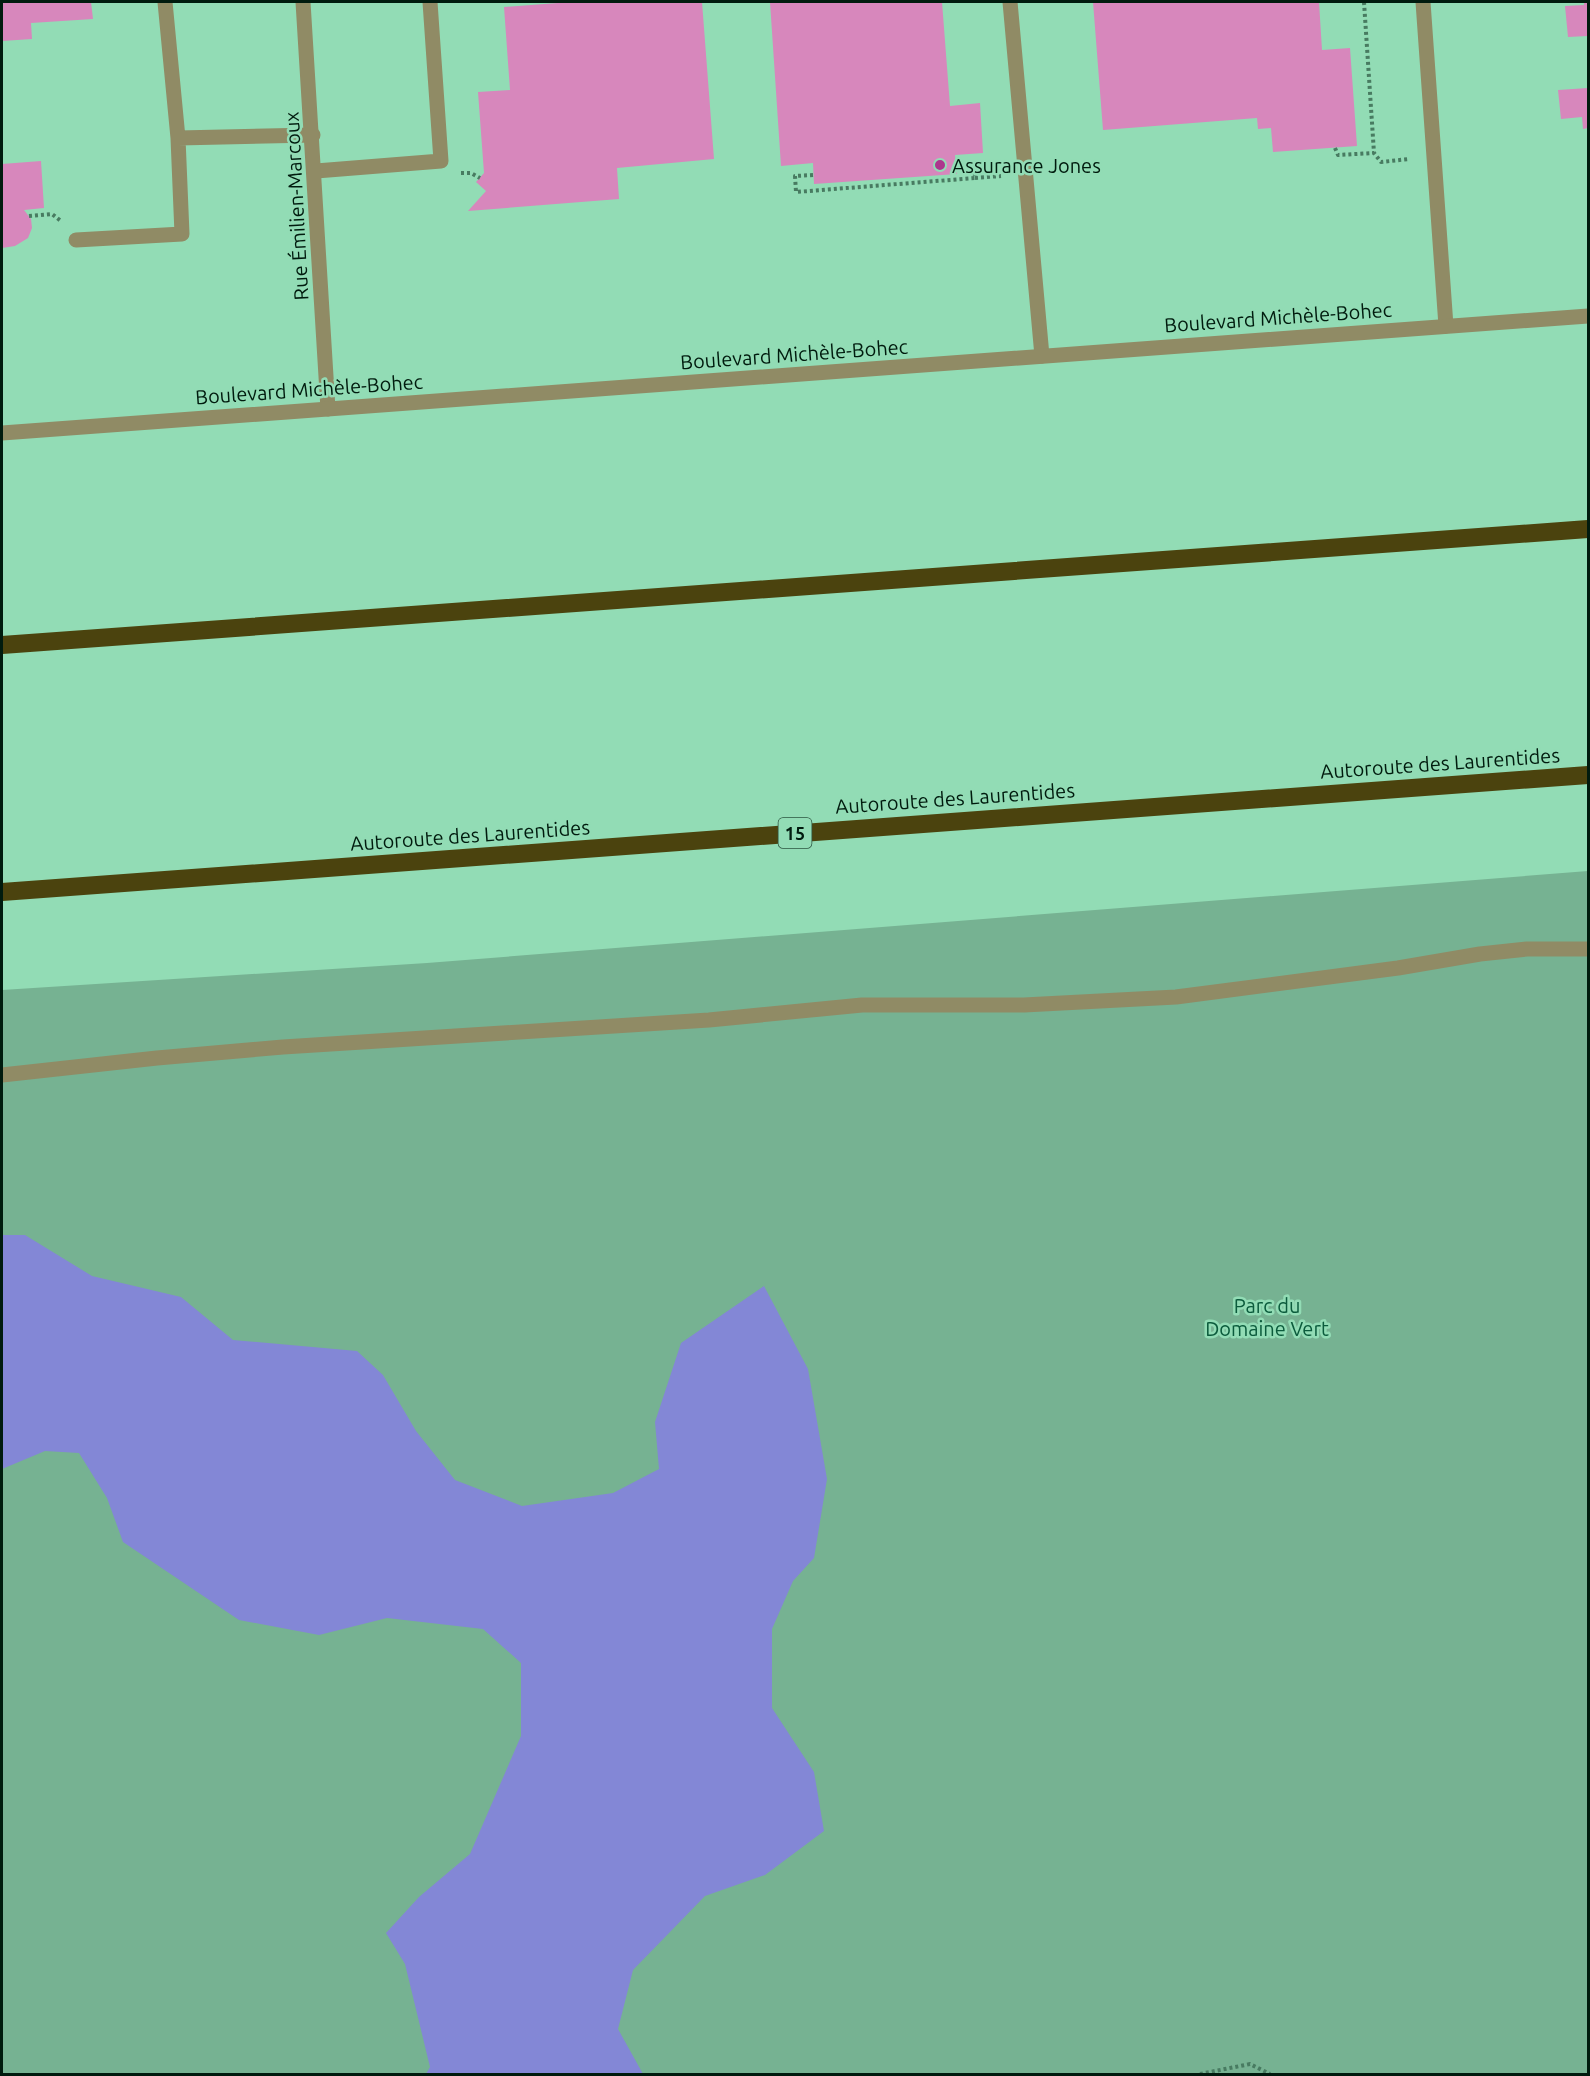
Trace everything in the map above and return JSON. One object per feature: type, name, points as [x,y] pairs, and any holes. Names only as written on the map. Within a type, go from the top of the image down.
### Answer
[{"type":"highway","points":[[2,645],[1588,529]]},
{"type":"highway","name":"Autoroute des Laurentides","points":[[2,892],[1588,775]]},
{"type":"street","points":[[76,240],[182,234],[178,138],[165,2]]},
{"type":"street","name":"Rue Émilien-Marcoux","points":[[303,2],[313,135],[328,409]]},
{"type":"street","points":[[315,171],[441,161],[430,2]]},
{"type":"street","points":[[1010,2],[1042,356]]},
{"type":"street","points":[[1423,2],[1446,326]]},
{"type":"street","points":[[178,138],[313,135]]},
{"type":"street","name":"Boulevard Michèle-Bohec","points":[[2,432],[1588,316]]},
{"type":"street","points":[[2,1075],[283,1047],[709,1020],[862,1005],[1024,1005],[1176,998],[1398,968],[1480,954],[1527,949],[1588,949]]},
{"type":"path","points":[[1364,2],[1374,153],[1382,162],[1434,156]]},
{"type":"path","points":[[1335,147],[1338,155],[1374,153]]},
{"type":"path","points":[[813,175],[795,176],[796,192],[975,178],[974,163],[956,165]]},
{"type":"path","points":[[457,173],[471,173],[480,178]]},
{"type":"path","points":[[28,216],[52,214],[57,217]]},
{"type":"path","points":[[1200,2074],[1250,2064],[1270,2074]]},
{"type":"green space","name":"Parc du Domaine Vert","points":[[1588,871],[1588,2074],[2,2074],[2,990],[427,963]]},
{"type":"water","points":[[2,1235],[25,1235],[92,1276],[181,1297],[233,1340],[357,1351],[383,1375],[416,1431],[455,1480],[522,1506],[613,1493],[659,1469],[655,1422],[681,1343],[764,1286],[808,1369],[827,1479],[814,1558],[793,1581],[772,1629],[772,1708],[814,1772],[824,1831],[765,1875],[705,1896],[633,1970],[618,2029],[643,2074],[426,2074],[430,2067],[405,1964],[386,1933],[419,1897],[470,1854],[521,1736],[521,1663],[483,1629],[387,1618],[319,1635],[239,1620],[123,1542],[107,1498],[79,1453],[45,1451],[2,1469]]},
{"type":"building","points":[[2,2],[91,2],[93,19],[31,23],[32,39],[2,41]]},
{"type":"building","points":[[571,2],[702,2],[714,159],[617,168],[619,199],[468,211],[486,191],[476,182],[484,173],[478,92],[510,90],[504,7]]},
{"type":"building","points":[[770,2],[942,2],[950,106],[980,103],[983,153],[955,155],[957,174],[814,184],[813,163],[781,166]]},
{"type":"building","points":[[1093,2],[1319,2],[1322,50],[1350,48],[1357,146],[1273,152],[1271,128],[1258,129],[1257,118],[1103,130]]},
{"type":"building","points":[[1584,2],[1588,2],[1588,36],[1568,37],[1565,6],[1584,5]]},
{"type":"building","points":[[1588,88],[1588,128],[1583,129],[1582,117],[1561,119],[1558,90]]},
{"type":"building","points":[[41,161],[44,208],[24,210],[31,219],[32,228],[28,238],[15,246],[2,248],[2,164]]},
{"type":"place","name":"Assurance Jones","points":[[940,165]]}]
